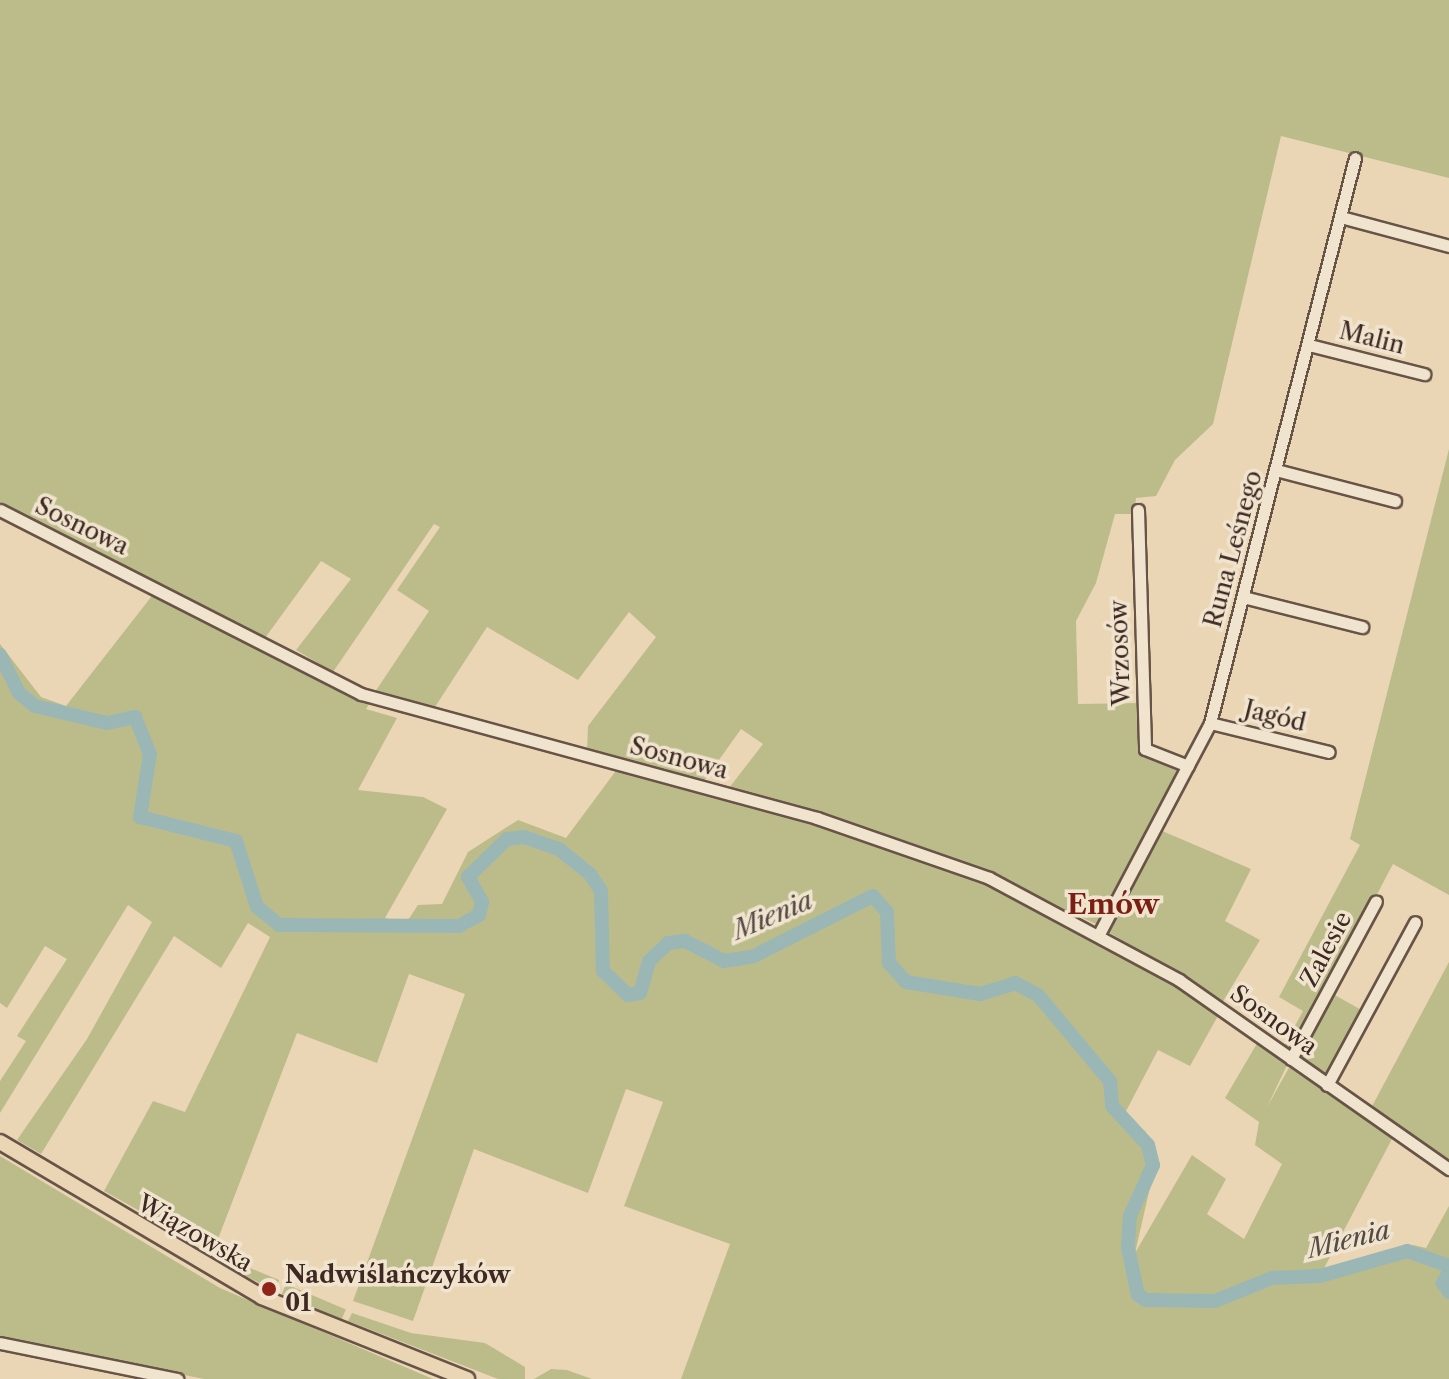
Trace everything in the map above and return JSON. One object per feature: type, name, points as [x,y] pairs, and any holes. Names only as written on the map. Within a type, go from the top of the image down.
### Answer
[{"type":"main road","name":"Wiązowska","points":[[0,1142],[262,1297],[447,1376],[467,1379]]},
{"type":"street","name":"Runa Leśnego","points":[[1100,932],[1210,723],[1355,158]]},
{"type":"street","points":[[1341,217],[1449,246]]},
{"type":"street","name":"Malin","points":[[1309,345],[1424,374]]},
{"type":"street","points":[[1276,470],[1395,501]]},
{"type":"street","name":"Sosnowa","points":[[0,510],[361,694],[817,818],[960,866],[1100,932],[1449,1169]]},
{"type":"street","name":"Wrzosów","points":[[1138,510],[1145,749],[1188,766]]},
{"type":"street","points":[[1243,597],[1362,627]]},
{"type":"street","name":"Jagód","points":[[1210,723],[1329,752]]},
{"type":"street","name":"Zalesie","points":[[1291,1059],[1376,901]]},
{"type":"street","name":"Sosnowa","points":[[1327,1085],[1415,922]]},
{"type":"street","points":[[0,1343],[177,1379]]},
{"type":"green space","points":[[0,0],[1449,0],[1449,178],[1281,136],[1213,424],[1175,460],[1156,496],[1136,498],[1134,514],[1115,514],[1096,583],[1076,621],[1078,704],[1140,703],[1142,756],[1178,771],[1098,925],[962,862],[729,788],[763,744],[741,729],[704,781],[587,750],[588,726],[656,637],[629,612],[578,680],[487,627],[433,710],[373,695],[429,611],[397,590],[440,527],[434,524],[333,672],[296,650],[351,579],[321,561],[265,638],[0,505]]},
{"type":"green space","points":[[1449,449],[1449,895],[1393,864],[1293,1053],[1284,1046],[1303,1011],[1279,997],[1360,845],[1350,839]]},
{"type":"green space","points":[[155,592],[369,704],[366,709],[397,718],[358,790],[423,797],[447,809],[385,918],[406,923],[418,905],[442,904],[468,852],[518,820],[566,838],[618,768],[961,869],[1103,939],[1219,1014],[1190,1066],[1158,1050],[1124,1115],[1145,1131],[1157,1157],[1135,1253],[1192,1155],[1226,1179],[1207,1214],[1244,1239],[1282,1164],[1255,1145],[1259,1122],[1225,1098],[1259,1040],[1289,1061],[1267,1107],[1291,1064],[1393,1137],[1322,1272],[1413,1245],[1426,1248],[1449,1206],[1449,1379],[681,1379],[730,1244],[624,1206],[663,1102],[626,1089],[588,1193],[474,1149],[413,1321],[353,1301],[465,994],[409,974],[377,1063],[297,1033],[213,1252],[104,1191],[153,1101],[185,1112],[270,937],[248,923],[221,968],[174,936],[41,1154],[17,1140],[87,1039],[152,922],[128,905],[0,1113],[0,1081],[26,1041],[17,1036],[67,959],[45,946],[7,1008],[0,1003],[0,644],[41,697],[66,706]]},
{"type":"green space","points":[[1160,830],[1251,869],[1225,921],[1260,940],[1222,1003],[1107,931]]},
{"type":"green space","points":[[1449,962],[1449,1163],[1370,1110]]},
{"type":"green space","points":[[1331,993],[1364,1011],[1329,1074],[1296,1056]]},
{"type":"green space","points":[[0,1156],[220,1288],[433,1379],[204,1379],[0,1338]]},
{"type":"green space","points":[[231,1260],[279,1280],[276,1292],[228,1266]]},
{"type":"green space","points":[[286,1284],[346,1309],[342,1320],[282,1294]]},
{"type":"green space","points":[[352,1313],[411,1333],[485,1343],[525,1367],[525,1379],[498,1379],[348,1321]]},
{"type":"green space","points":[[551,1369],[567,1370],[592,1379],[534,1379]]},
{"type":"waterway","name":"Mienia","points":[[0,655],[19,693],[35,706],[107,723],[135,717],[150,754],[140,817],[236,841],[257,907],[279,925],[459,926],[479,915],[482,902],[468,877],[507,839],[524,837],[559,849],[590,874],[601,891],[603,971],[628,995],[640,993],[649,961],[668,943],[685,941],[724,961],[754,956],[873,896],[887,912],[889,963],[906,982],[980,994],[1015,983],[1038,995],[1110,1081],[1112,1106],[1148,1145],[1153,1165],[1130,1216],[1128,1248],[1138,1295],[1146,1300],[1215,1301],[1272,1278],[1320,1276],[1407,1251],[1449,1266]]},
{"type":"waterway","name":"Mienia","points":[[1449,1272],[1443,1283],[1449,1292]]},
{"type":"place","name":"Nadwiślańczyków 01","points":[[269,1289]]},
{"type":"district","name":"Emów","points":[[1113,904]]}]
